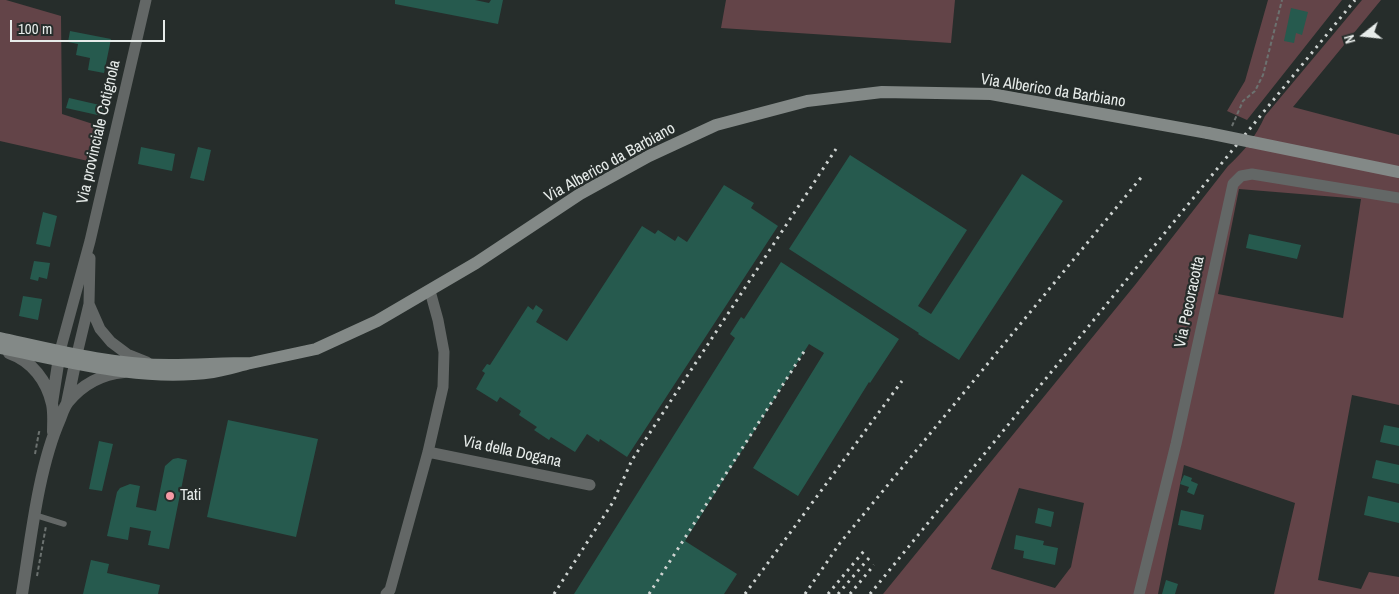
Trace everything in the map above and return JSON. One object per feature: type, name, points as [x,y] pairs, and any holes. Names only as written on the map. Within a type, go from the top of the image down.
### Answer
[{"type":"main road","name":"Via Alberico da Barbiano","points":[[0,338],[68,358],[147,374],[215,372],[316,350],[377,321],[430,290],[580,194],[649,156],[716,125],[807,101],[882,92],[991,94],[1208,133],[1399,172]]},
{"type":"main road","name":"Via Alberico da Barbiano","points":[[0,349],[68,358],[169,365],[251,363]]},
{"type":"street","name":"Via provinciale Cotignola","points":[[68,358],[90,241],[146,0]]},
{"type":"street","name":"Via Pecoracotta","points":[[1139,594],[1174,453],[1233,184],[1241,176],[1252,174],[1399,198]]},
{"type":"street","name":"Via provinciale Cotignola","points":[[68,358],[89,304],[90,241]]},
{"type":"street","points":[[386,594],[390,590],[428,452],[443,387],[444,352],[430,290]]},
{"type":"street","name":"Via provinciale Cotignola","points":[[89,304],[100,329],[111,342],[127,354],[155,364]]},
{"type":"street","points":[[0,349],[21,357],[34,368],[42,380],[52,404],[53,435],[41,517],[22,594]]},
{"type":"street","points":[[67,403],[68,358]]},
{"type":"street","points":[[52,404],[68,358]]},
{"type":"street","points":[[53,435],[67,403],[82,388],[99,378],[129,371]]},
{"type":"street","name":"Via della Dogana","points":[[428,452],[590,485]]},
{"type":"lane","points":[[41,517],[64,524]]},
{"type":"path","points":[[1231,128],[1243,101],[1255,91],[1263,75],[1282,0]]},
{"type":"path","points":[[36,584],[41,517]]},
{"type":"shaded area","points":[[0,0],[6,0],[61,16],[62,114],[96,125],[88,161],[0,141]]},
{"type":"shaded area","points":[[726,0],[955,0],[951,43],[721,28]]},
{"type":"shaded area","points":[[1268,0],[1342,0],[1247,120],[1227,111],[1245,81]]},
{"type":"shaded area","points":[[1362,0],[1381,0],[1293,107],[1399,135],[1399,405],[1352,395],[1318,580],[1361,589],[1369,572],[1399,577],[1399,594],[1274,594],[1295,503],[1184,465],[1158,594],[883,594],[1135,285],[1228,166],[1240,155],[1265,116]],"holes":[[[1239,189],[1361,199],[1343,318],[1218,294]],[[1019,488],[1084,503],[1071,567],[1055,588],[991,569]]]},
{"type":"building","points":[[395,0],[475,0],[489,3],[491,0],[503,0],[498,24],[395,4]]},
{"type":"building","points":[[1291,8],[1308,12],[1302,35],[1296,33],[1294,43],[1284,41]]},
{"type":"building","points":[[70,31],[111,39],[104,73],[88,70],[90,58],[76,55],[78,44],[68,42]]},
{"type":"building","points":[[69,98],[104,106],[102,116],[66,108]]},
{"type":"building","points":[[141,147],[175,154],[172,171],[138,164]]},
{"type":"building","points":[[198,147],[211,150],[204,181],[190,178]]},
{"type":"building","points":[[850,155],[967,230],[918,306],[931,314],[1022,174],[1063,201],[959,360],[789,249]]},
{"type":"building","points":[[724,185],[754,203],[751,208],[778,226],[627,457],[600,439],[599,442],[587,434],[575,452],[551,437],[549,440],[534,430],[537,427],[519,415],[521,411],[500,397],[497,402],[476,389],[485,373],[482,371],[487,364],[490,365],[528,306],[533,310],[536,305],[543,310],[536,322],[567,341],[642,226],[655,234],[658,230],[675,241],[678,236],[687,242]]},
{"type":"building","points":[[43,212],[57,216],[50,247],[36,244]]},
{"type":"building","points":[[1249,234],[1301,245],[1297,259],[1246,248]]},
{"type":"building","points":[[34,261],[50,263],[47,279],[39,277],[38,281],[30,279]]},
{"type":"building","points":[[781,262],[899,339],[869,382],[798,496],[753,468],[824,353],[809,344],[685,541],[737,574],[724,594],[574,594],[735,338],[730,334],[741,317],[744,319]]},
{"type":"building","points":[[23,296],[42,299],[38,320],[19,316]]},
{"type":"building","points":[[228,420],[318,439],[296,537],[207,517]]},
{"type":"building","points":[[1384,425],[1399,428],[1399,446],[1380,442]]},
{"type":"building","points":[[99,441],[113,444],[102,491],[89,489]]},
{"type":"building","points":[[173,459],[187,460],[169,549],[148,545],[151,531],[130,527],[128,540],[107,536],[117,492],[120,488],[130,484],[140,486],[136,507],[156,511],[165,466]]},
{"type":"building","points":[[1376,460],[1399,465],[1399,484],[1372,478]]},
{"type":"building","points":[[1184,475],[1192,478],[1191,481],[1198,484],[1194,495],[1187,492],[1189,487],[1180,484]]},
{"type":"building","points":[[1368,496],[1399,503],[1399,523],[1364,515]]},
{"type":"building","points":[[1038,508],[1054,512],[1051,527],[1035,523]]},
{"type":"building","points":[[1181,510],[1204,515],[1201,530],[1178,525]]},
{"type":"building","points":[[1016,535],[1044,541],[1043,545],[1058,548],[1055,565],[1023,558],[1024,551],[1014,549]]},
{"type":"building","points":[[91,560],[109,564],[107,573],[160,585],[158,594],[83,594]]},
{"type":"building","points":[[1166,580],[1178,584],[1175,594],[1162,594]]},
{"type":"railway","points":[[870,594],[1355,0]]},
{"type":"railway","points":[[554,594],[613,502],[632,460],[836,149]]},
{"type":"railway","points":[[805,594],[840,543],[1144,174]]},
{"type":"railway","points":[[649,594],[805,350]]},
{"type":"railway","points":[[745,594],[902,381]]},
{"type":"railway","points":[[828,594],[864,551]]},
{"type":"railway","points":[[838,594],[869,558]]},
{"type":"railway","points":[[850,594],[874,565]]},
{"type":"place","name":"Tati","points":[[170,496]]}]
